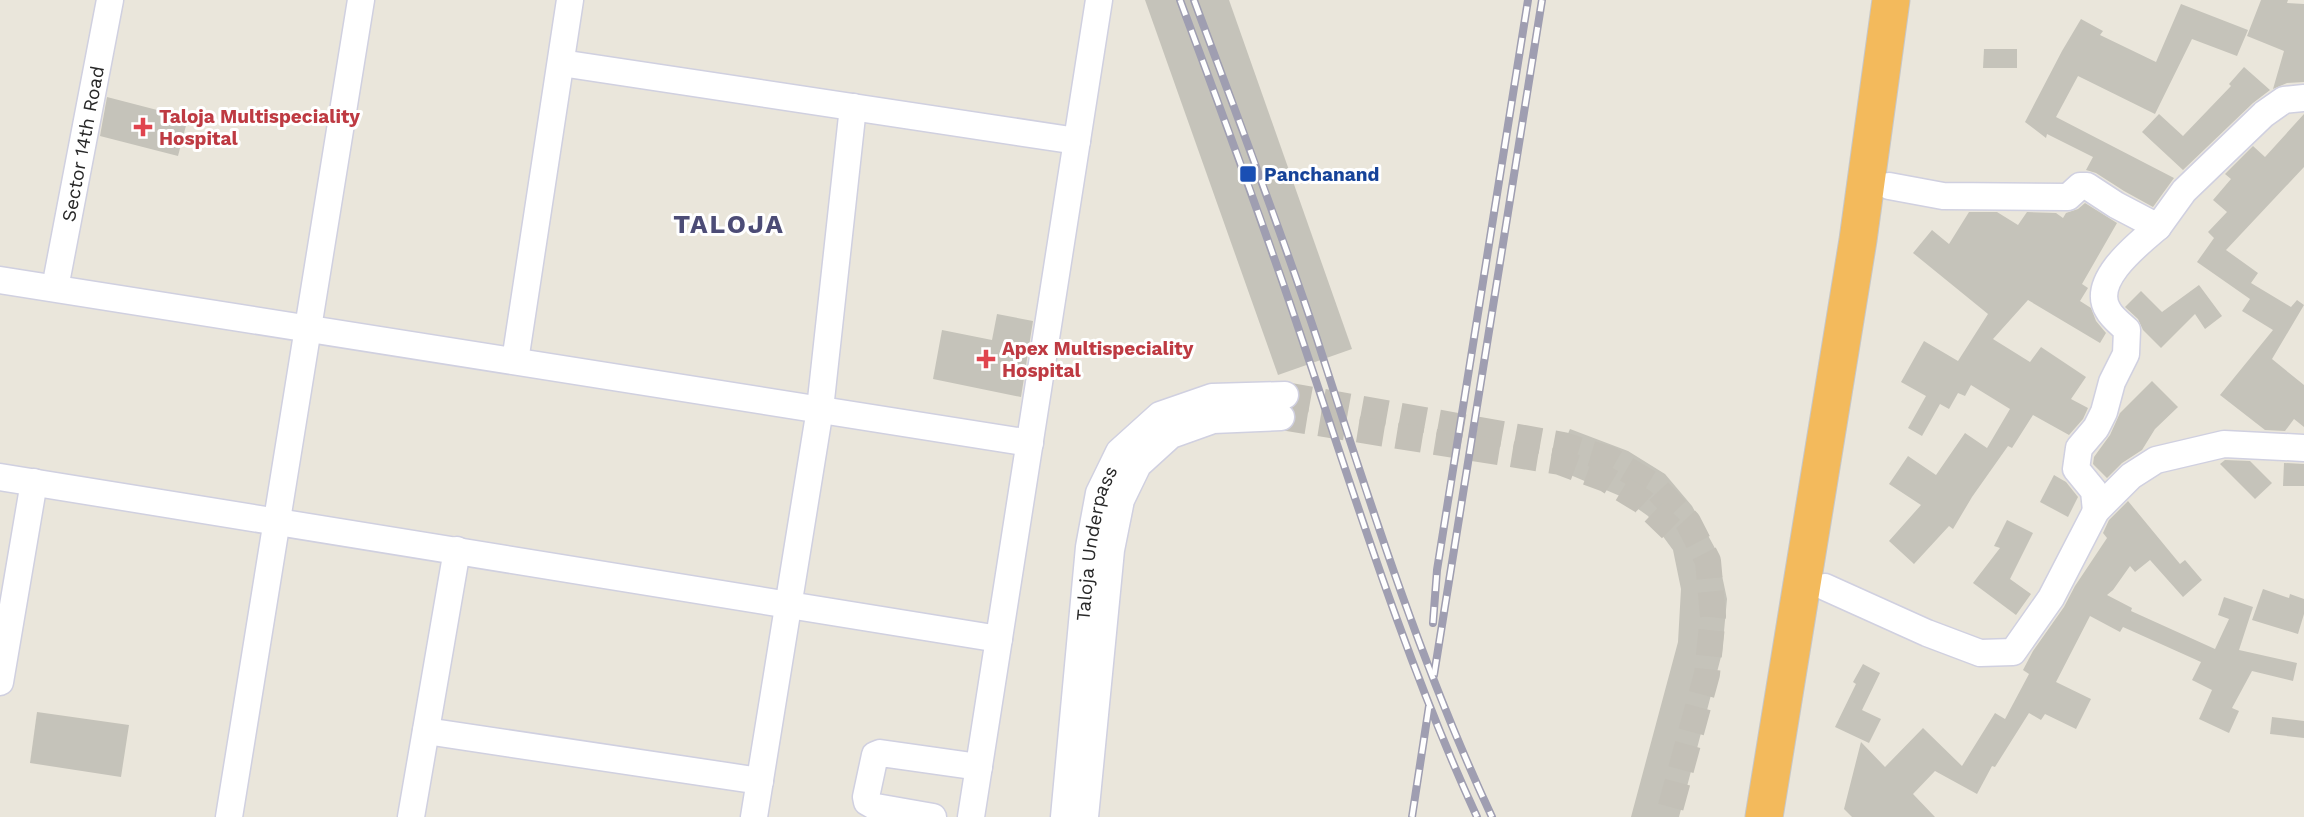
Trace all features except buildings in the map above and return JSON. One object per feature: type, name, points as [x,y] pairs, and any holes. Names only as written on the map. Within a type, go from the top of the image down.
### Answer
[{"type":"highway","points":[[1764,817],[1856,254],[1891,0]]},
{"type":"highway","points":[[1787,817],[1889,186],[1914,0]]},
{"type":"street","name":"Sector 14th Road","points":[[55,288],[110,0]]},
{"type":"street","points":[[229,817],[361,0]]},
{"type":"street","points":[[515,361],[570,0]]},
{"type":"street","points":[[971,817],[1099,0]]},
{"type":"street","points":[[561,63],[1077,141]]},
{"type":"street","points":[[2096,511],[2094,491],[2077,469],[2079,448],[2096,428],[2104,412],[2112,382],[2126,354],[2127,330],[2108,310],[2104,293],[2119,262],[2158,227],[2184,191],[2255,121],[2284,100],[2304,98]]},
{"type":"street","points":[[754,817],[820,409],[853,107]]},
{"type":"street","points":[[1889,186],[1944,196],[2068,197],[2080,186],[2087,186],[2158,227]]},
{"type":"street","points":[[0,280],[1030,443]]},
{"type":"street","name":"Taloja Underpass","points":[[1064,817],[1089,547],[1099,493],[1119,452],[1160,415],[1212,397],[1283,406],[1213,420],[1171,435],[1138,465],[1132,477],[1121,500],[1111,550],[1085,817]]},
{"type":"street","points":[[1825,587],[1927,633],[1980,653],[2013,652],[2051,598],[2096,511],[2131,476],[2156,460],[2224,444],[2304,448]]},
{"type":"street","points":[[0,477],[999,639]]},
{"type":"street","points":[[0,682],[34,482]]},
{"type":"street","points":[[411,817],[457,550]]},
{"type":"street","points":[[426,731],[760,781]]},
{"type":"street","points":[[933,817],[876,807],[867,802],[875,755],[880,753],[979,767]]},
{"type":"tunnel","points":[[1285,395],[1563,445],[1609,459],[1653,485],[1688,522],[1708,561],[1713,616],[1707,674],[1668,817]]},
{"type":"tunnel","points":[[1281,417],[1560,462],[1606,479],[1642,501],[1671,529]]},
{"type":"railway","points":[[1180,0],[1273,254],[1405,641],[1451,759],[1477,817]]},
{"type":"railway","points":[[1194,0],[1288,254],[1419,641],[1492,817]]},
{"type":"railway","points":[[1433,623],[1437,570],[1528,0]]},
{"type":"railway","points":[[1434,675],[1542,0]]},
{"type":"railway","points":[[1412,817],[1429,706]]},
{"type":"place","name":"Taloja Multispeciality Hospital","points":[[143,127]]},
{"type":"place","name":"Panchanand","points":[[1248,174]]},
{"type":"place","name":"Apex Multispeciality Hospital","points":[[986,359]]},
{"type":"district","name":"TALOJA","points":[[729,224]]}]
